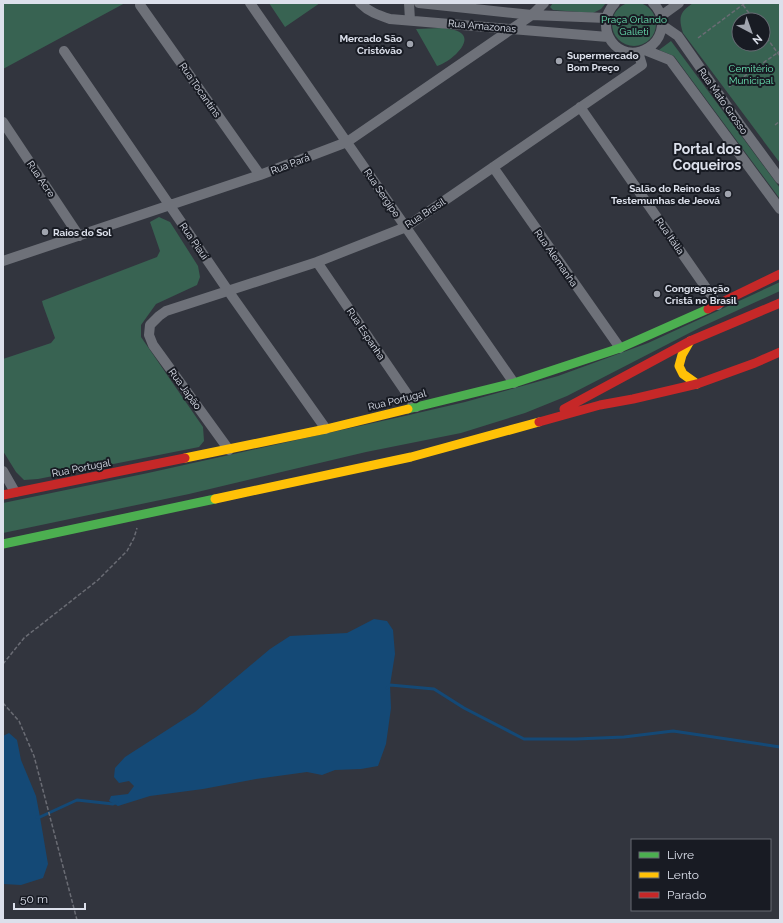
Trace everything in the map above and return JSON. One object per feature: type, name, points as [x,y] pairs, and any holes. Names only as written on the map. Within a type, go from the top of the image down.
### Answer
[{"type":"main road","name":"Rua Portugal","points":[[3,495],[326,429],[514,383],[620,348],[718,305],[780,274]]},
{"type":"main road","points":[[544,420],[690,341],[780,303]]},
{"type":"main road","points":[[690,341],[678,366],[680,372],[697,384]]},
{"type":"main road","points":[[3,544],[411,457],[600,405],[697,384],[755,363],[780,352]]},
{"type":"street","name":"Rua Sergipe","points":[[250,3],[514,383]]},
{"type":"street","name":"Rua Amazonas","points":[[360,3],[376,15],[390,19],[608,37]]},
{"type":"street","points":[[409,3],[410,20]]},
{"type":"street","name":"Rua Amazonas","points":[[419,3],[532,15],[606,18]]},
{"type":"street","points":[[614,3],[608,10],[605,25],[608,37],[612,43],[624,51],[642,51],[670,60],[780,209]]},
{"type":"street","points":[[642,51],[652,46],[661,33],[662,20],[658,8],[653,3]]},
{"type":"street","points":[[662,20],[679,3]]},
{"type":"street","name":"Rua Pará","points":[[3,261],[260,175],[348,142],[532,15],[540,4]]},
{"type":"street","name":"Rua Tocantins","points":[[140,5],[260,175]]},
{"type":"street","name":"Rua Mato Grosso","points":[[662,20],[678,36],[780,180]]},
{"type":"street","name":"Rua Brasil","points":[[150,325],[166,311],[229,292],[317,262],[406,227],[642,65],[642,51]]},
{"type":"street","name":"Rua Piauí","points":[[64,52],[229,292],[326,429]]},
{"type":"street","name":"Rua Itália","points":[[580,107],[718,305]]},
{"type":"street","name":"Rua Acre","points":[[3,122],[79,236]]},
{"type":"street","name":"Rua Alemanha","points":[[493,168],[620,348]]},
{"type":"street","name":"Rua Espanha","points":[[317,262],[416,407]]},
{"type":"street","name":"Rua Japão","points":[[150,325],[149,335],[153,345],[229,450]]},
{"type":"street","points":[[3,471],[15,492]]},
{"type":"path","points":[[698,38],[745,3]]},
{"type":"path","points":[[743,5],[748,12]]},
{"type":"path","points":[[771,44],[780,56]]},
{"type":"path","points":[[729,88],[780,50]]},
{"type":"path","points":[[774,125],[780,121]]},
{"type":"path","points":[[3,664],[24,638],[98,580],[127,551],[134,538],[142,515]]},
{"type":"path","points":[[3,703],[19,721],[34,756],[77,920]]},
{"type":"green space","name":"Praça Orlando Galleti","points":[[630,2],[638,2],[643,3],[650,8],[655,15],[655,33],[650,40],[643,45],[630,46],[622,43],[615,36],[612,28],[612,20],[615,12],[622,5]]},
{"type":"green space","points":[[3,3],[125,3],[3,69]]},
{"type":"green space","points":[[269,3],[320,3],[285,27]]},
{"type":"green space","points":[[553,3],[606,3],[601,9],[593,13],[553,10],[550,7]]},
{"type":"green space","name":"Cemitério Municipal","points":[[693,3],[780,3],[780,163],[683,33],[681,15],[685,9]]},
{"type":"green space","points":[[416,29],[452,29],[461,33],[464,37],[464,42],[458,52],[447,61],[437,66]]},
{"type":"green space","points":[[671,41],[780,188],[780,199],[674,56],[659,50]]},
{"type":"green space","points":[[159,217],[170,222],[198,266],[200,277],[197,285],[156,304],[141,325],[141,337],[203,427],[204,441],[199,447],[38,479],[24,480],[16,472],[3,451],[3,359],[51,343],[55,338],[42,301],[157,257],[160,251],[150,222]]},
{"type":"green space","points":[[780,282],[780,291],[701,327],[567,396],[525,413],[461,433],[366,452],[189,494],[3,533],[3,503],[148,473],[409,415],[465,402],[558,376],[648,343]]},
{"type":"water","points":[[374,619],[387,621],[393,630],[395,654],[390,685],[391,708],[386,744],[378,766],[361,769],[335,770],[322,775],[307,772],[256,779],[203,789],[150,796],[118,806],[109,801],[111,796],[128,794],[134,786],[129,781],[119,783],[114,777],[115,768],[125,757],[195,712],[270,649],[290,636],[347,633]]},
{"type":"water","points":[[9,733],[17,740],[21,760],[36,796],[48,864],[43,878],[21,885],[3,884],[3,736]]},
{"type":"waterway","points":[[387,688],[390,685],[434,689],[464,708],[524,739],[624,737],[673,731],[780,747]]},
{"type":"waterway","points":[[37,817],[77,800],[113,804],[117,802]]},
{"type":"traffic: fast","points":[[408,409],[514,383],[620,348],[708,309]]},
{"type":"traffic: fast","points":[[3,544],[215,499]]},
{"type":"traffic: slow","points":[[690,341],[682,355],[679,366],[683,374],[697,384]]},
{"type":"traffic: slow","points":[[185,458],[326,429],[408,409]]},
{"type":"traffic: slow","points":[[215,499],[411,457],[539,422]]},
{"type":"traffic: jam","points":[[708,309],[780,274]]},
{"type":"traffic: jam","points":[[564,409],[690,341],[780,303]]},
{"type":"traffic: jam","points":[[539,422],[600,405],[697,384],[755,363],[780,352]]},
{"type":"traffic: jam","points":[[3,495],[185,458]]},
{"type":"place","name":"Mercado São Cristóvão","points":[[410,44]]},
{"type":"place","name":"Supermercado Bom Preço","points":[[559,61]]},
{"type":"place","name":"Salão do Reino das Testemunhas de Jeová","points":[[728,194]]},
{"type":"place","name":"Raios do Sol","points":[[45,232]]},
{"type":"place","name":"Congregação Cristã no Brasil","points":[[657,294]]},
{"type":"district","name":"Portal dos Coqueiros","points":[[707,158]]}]
